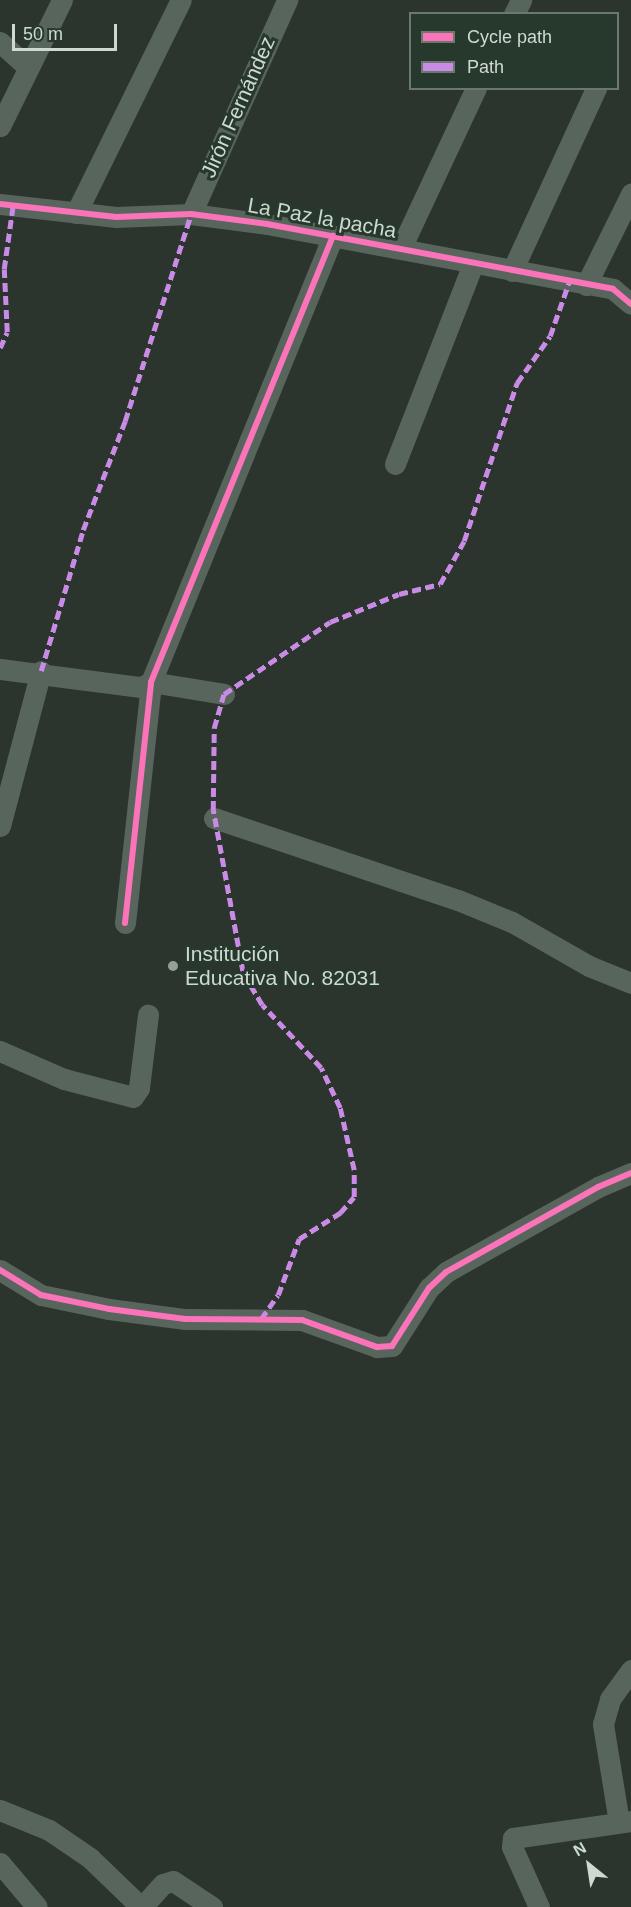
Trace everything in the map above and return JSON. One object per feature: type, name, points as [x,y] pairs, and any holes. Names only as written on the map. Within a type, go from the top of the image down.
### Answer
[{"type":"street","points":[[0,126],[27,66],[62,0]]},
{"type":"street","points":[[76,213],[181,0]]},
{"type":"street","name":"Jirón Fernández","points":[[191,214],[287,0]]},
{"type":"street","points":[[0,42],[27,66]]},
{"type":"street","points":[[401,248],[475,90]]},
{"type":"street","points":[[512,271],[595,90]]},
{"type":"street","points":[[586,285],[631,194]]},
{"type":"street","name":"La Paz la pacha","points":[[0,204],[76,213],[191,214],[333,236],[586,285],[622,289],[631,304]]},
{"type":"street","points":[[124,922],[151,682],[333,236]]},
{"type":"street","points":[[395,464],[472,264]]},
{"type":"street","points":[[0,669],[41,671],[130,686],[151,682],[224,694]]},
{"type":"street","points":[[0,826],[41,671]]},
{"type":"street","points":[[214,818],[458,900],[512,922],[588,966],[631,983]]},
{"type":"street","points":[[0,1051],[64,1079],[124,1099],[133,1097],[139,1088],[147,1015]]},
{"type":"street","points":[[0,1270],[41,1295],[109,1309],[185,1319],[302,1320],[377,1347],[392,1346],[429,1288],[446,1272],[503,1244],[598,1186],[631,1173]]},
{"type":"street","points":[[539,1907],[512,1847],[513,1838],[625,1821],[603,1724],[610,1699],[631,1670]]},
{"type":"street","points":[[0,1810],[49,1830],[90,1858],[141,1907],[163,1884],[173,1881],[212,1907]]},
{"type":"street","points":[[0,1863],[37,1907]]},
{"type":"marked path","points":[[0,348],[7,332],[4,269],[13,205]]},
{"type":"marked path","points":[[41,671],[83,530],[125,421],[191,214]]},
{"type":"marked path","points":[[261,1319],[278,1295],[299,1239],[340,1213],[354,1197],[354,1170],[340,1108],[321,1068],[262,1005],[243,973],[213,810],[214,728],[224,694],[330,622],[399,594],[440,584],[464,541],[517,383],[550,336],[569,282]]},
{"type":"cycle path","points":[[0,204],[116,217],[191,214],[267,224],[613,289],[631,304]]},
{"type":"cycle path","points":[[125,923],[151,682],[333,236]]},
{"type":"cycle path","points":[[0,1270],[41,1295],[109,1309],[185,1319],[302,1320],[377,1347],[392,1346],[429,1288],[446,1272],[598,1187],[631,1173]]},
{"type":"place","name":"Institución Educativa No. 82031","points":[[173,966]]}]
